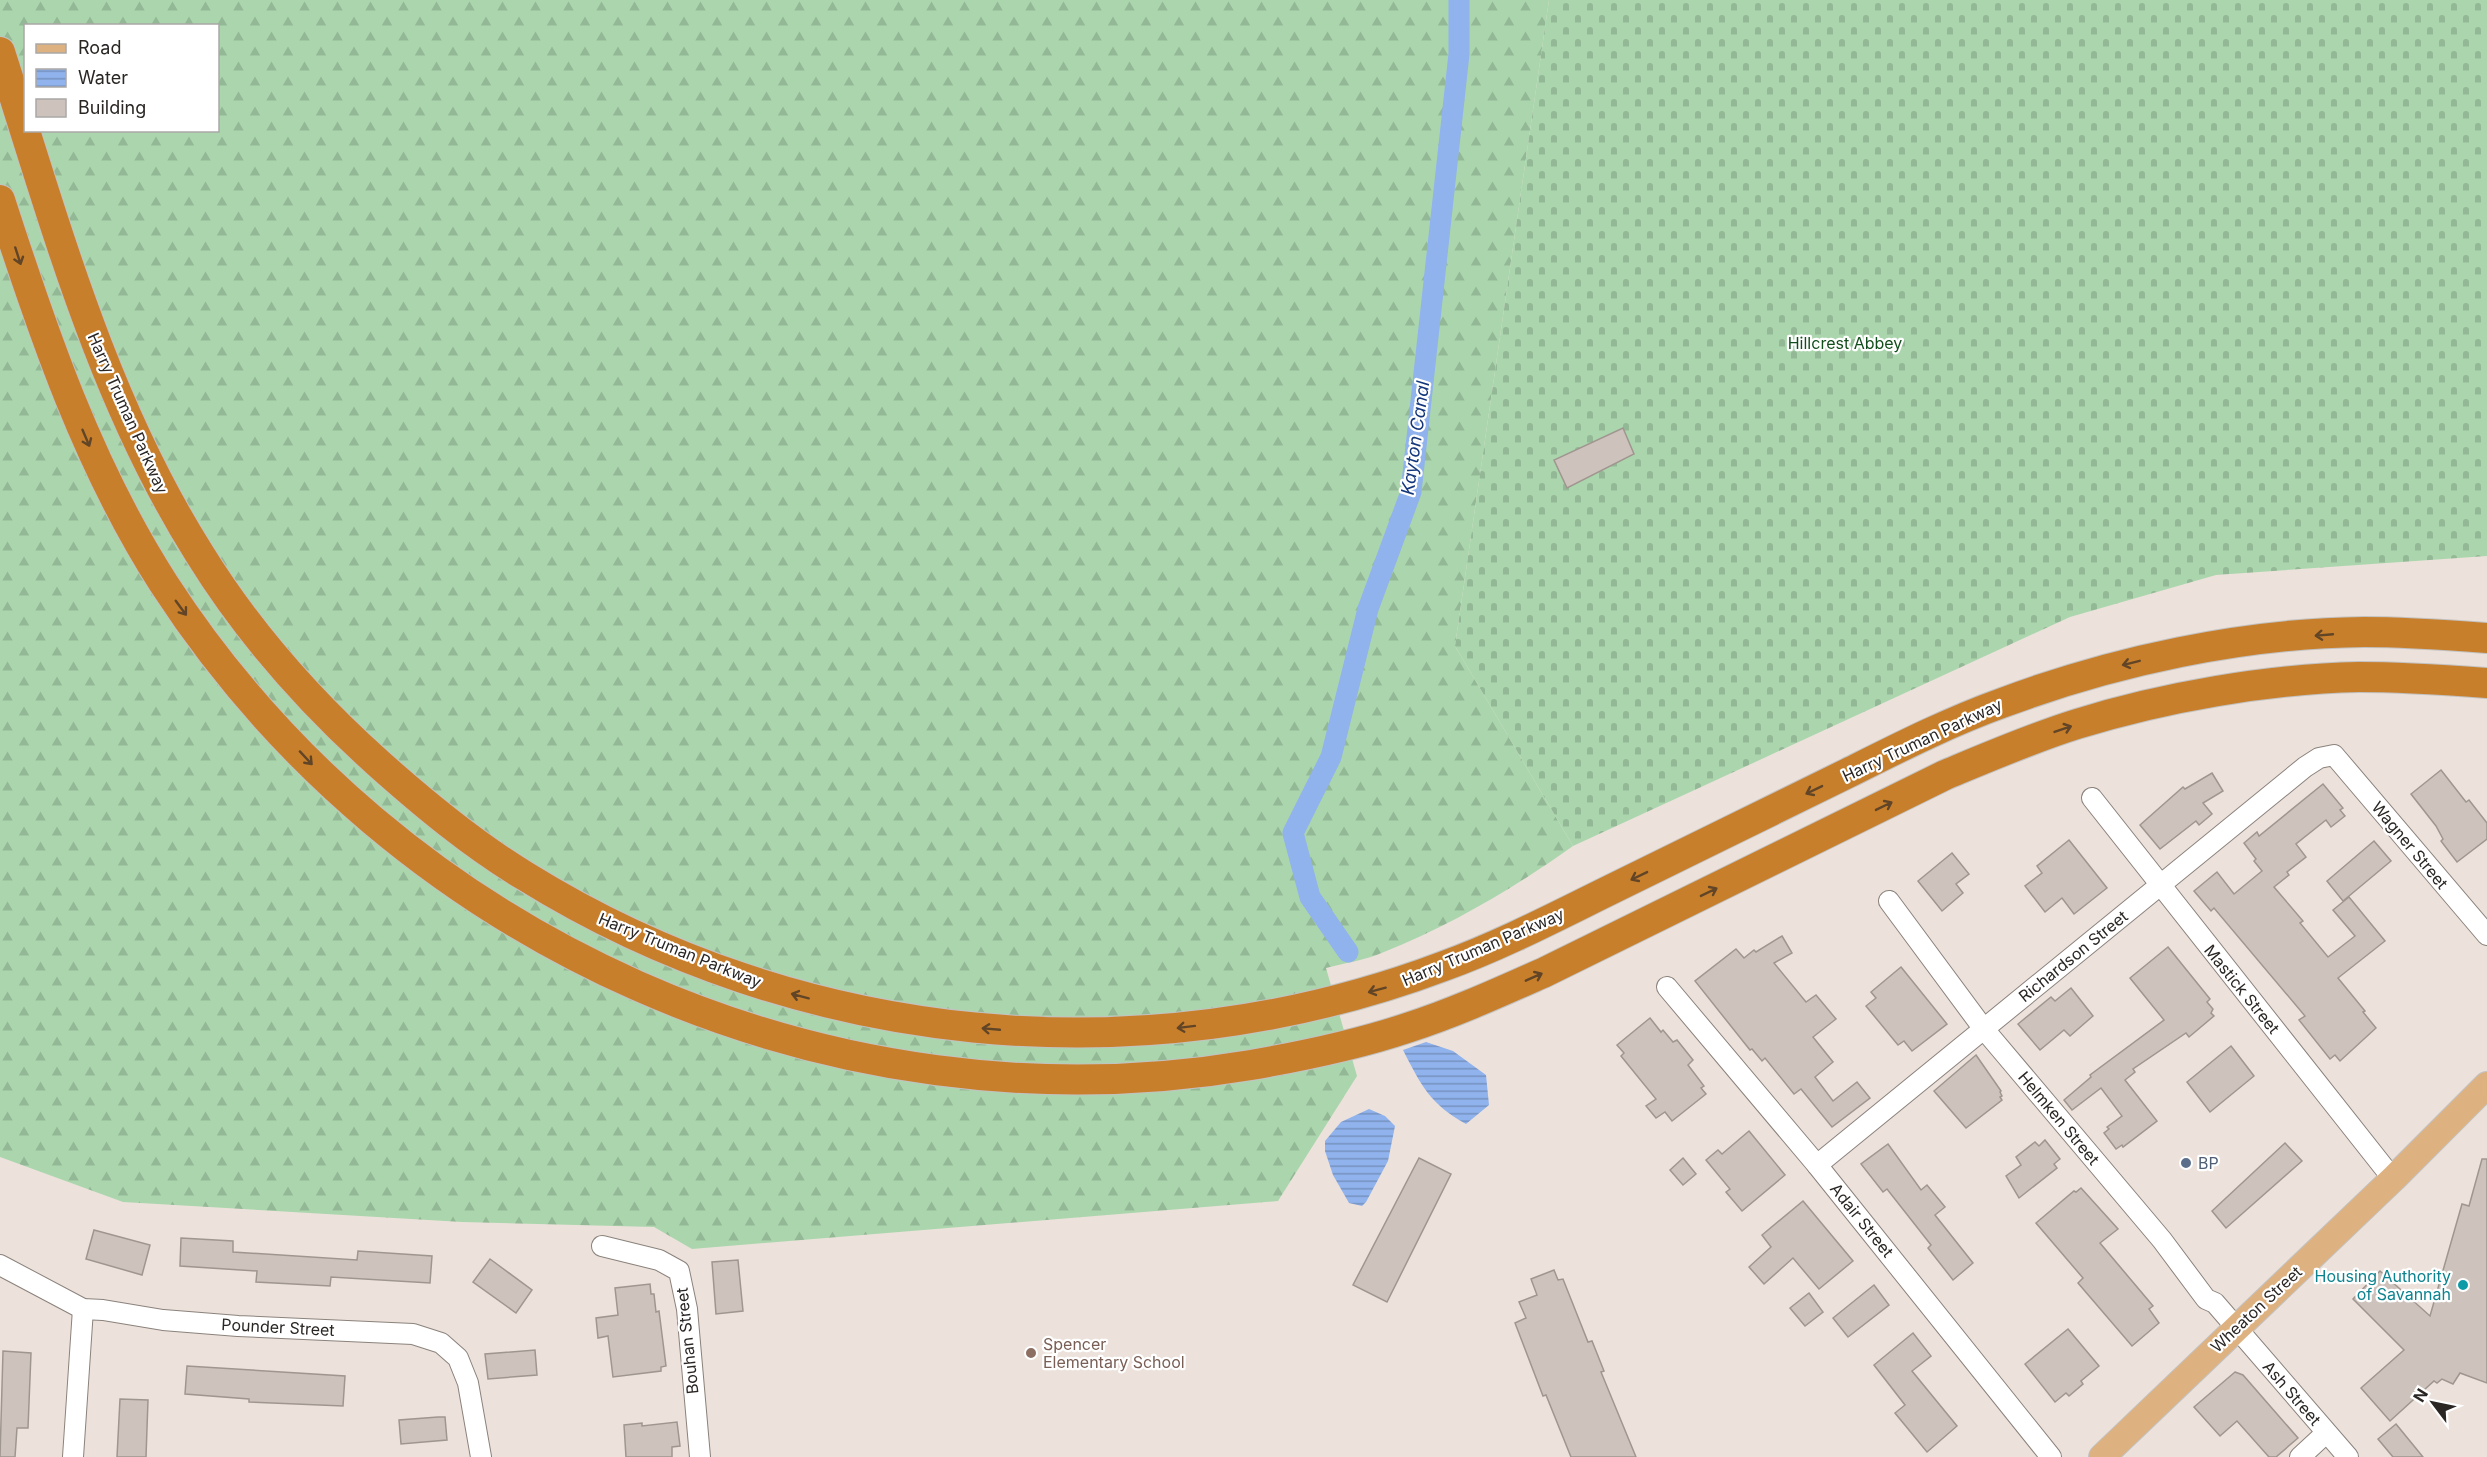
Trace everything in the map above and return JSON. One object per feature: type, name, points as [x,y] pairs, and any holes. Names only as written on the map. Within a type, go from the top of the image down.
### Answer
[{"type":"highway","name":"Harry Truman Parkway","points":[[0,52],[24,126]]},
{"type":"highway","name":"Harry Truman Parkway","points":[[26,132],[102,359],[164,496],[203,561],[246,621],[294,679],[345,734],[460,831],[522,875],[596,916],[724,972],[794,995],[867,1013],[1017,1032],[1090,1033],[1168,1030],[1241,1020],[1316,1006],[1388,987],[1452,964],[1527,932],[1926,734],[1995,705],[2064,681],[2136,661],[2210,647],[2357,632],[2487,638]]},
{"type":"highway","points":[[0,200],[60,376],[124,518],[166,586],[210,649],[260,709],[313,766],[372,819],[432,868],[488,907],[566,952],[708,1015],[781,1039],[857,1058],[936,1070],[1014,1077],[1090,1079],[1171,1075],[1248,1065],[1326,1050],[1404,1029],[1480,1001],[1545,972],[1945,775],[2011,747],[2077,724],[2169,701],[2216,692],[2287,683],[2358,677],[2487,683]]},
{"type":"highway","points":[[2357,632],[2487,623]]},
{"type":"main road","name":"Wheaton Street","points":[[2102,1457],[2393,1179],[2487,1085]]},
{"type":"street","name":"Richardson Street","points":[[1817,1165],[2305,767],[2319,758],[2334,755]]},
{"type":"street","name":"Wagner Street","points":[[2334,755],[2487,935]]},
{"type":"street","name":"Mastick Street","points":[[2092,798],[2393,1179]]},
{"type":"street","name":"Helmken Street","points":[[1889,901],[1983,1028],[2162,1240],[2206,1299],[2214,1302],[2235,1328]]},
{"type":"street","name":"Adair Street","points":[[1667,987],[1817,1165],[2051,1457]]},
{"type":"street","name":"Bouhan Street","points":[[602,1246],[659,1260],[680,1271],[687,1309],[700,1457]]},
{"type":"street","name":"Pounder Street","points":[[0,1265],[83,1309],[163,1320],[238,1326],[413,1334],[441,1343],[458,1358],[468,1383],[481,1457]]},
{"type":"street","points":[[73,1457],[83,1309]]},
{"type":"street","name":"Ash Street","points":[[2235,1328],[2348,1457]]},
{"type":"street","points":[[2300,1457],[2326,1433]]},
{"type":"green space","points":[[0,0],[1549,0],[1455,646],[1573,846],[1505,891],[1434,930],[1377,955],[1326,968],[1357,1076],[1278,1201],[692,1249],[654,1227],[462,1222],[123,1202],[0,1157]]},
{"type":"green space","name":"Hillcrest Abbey","points":[[1549,0],[2487,0],[2487,556],[2216,575],[2070,617],[1573,846],[1455,646]]},
{"type":"water","points":[[1426,1042],[1453,1051],[1486,1075],[1489,1105],[1466,1124],[1444,1109],[1428,1093],[1403,1050]]},
{"type":"water","points":[[1369,1109],[1385,1116],[1395,1126],[1388,1161],[1362,1206],[1349,1203],[1333,1175],[1325,1151],[1325,1141],[1341,1122]]},
{"type":"building","points":[[1623,428],[1634,454],[1567,488],[1554,460]]},
{"type":"building","points":[[2441,770],[2466,802],[2469,800],[2487,823],[2487,839],[2457,862],[2441,841],[2443,839],[2436,826],[2411,794]]},
{"type":"building","points":[[2212,773],[2223,791],[2203,803],[2212,814],[2199,825],[2196,821],[2160,849],[2140,825],[2183,787],[2185,789]]},
{"type":"building","points":[[2323,784],[2343,808],[2340,810],[2345,816],[2331,827],[2326,820],[2296,844],[2306,857],[2287,872],[2289,875],[2274,887],[2303,921],[2300,923],[2328,957],[2355,936],[2333,910],[2349,897],[2385,941],[2338,978],[2376,1028],[2340,1061],[2335,1055],[2330,1059],[2299,1020],[2305,1016],[2214,908],[2211,911],[2194,891],[2217,872],[2234,894],[2262,871],[2244,843],[2257,832],[2259,836]]},
{"type":"building","points":[[2069,840],[2107,888],[2074,914],[2062,898],[2045,912],[2025,886],[2042,873],[2037,866]]},
{"type":"building","points":[[2374,841],[2391,861],[2343,901],[2327,881]]},
{"type":"building","points":[[1952,853],[1969,874],[1956,884],[1963,893],[1942,911],[1918,881]]},
{"type":"building","points":[[1782,936],[1792,953],[1774,963],[1806,1002],[1816,995],[1836,1019],[1813,1037],[1833,1062],[1815,1077],[1833,1101],[1857,1082],[1870,1098],[1832,1127],[1801,1089],[1794,1094],[1765,1058],[1762,1061],[1752,1049],[1750,1050],[1695,981],[1736,949],[1744,958],[1754,950],[1756,952]]},
{"type":"building","points":[[2168,947],[2210,999],[2207,1002],[2213,1009],[2211,1013],[2214,1016],[2189,1037],[2186,1033],[2133,1069],[2135,1072],[2125,1080],[2157,1121],[2123,1147],[2122,1145],[2116,1149],[2104,1133],[2109,1129],[2107,1127],[2122,1116],[2101,1088],[2072,1110],[2064,1100],[2091,1077],[2090,1075],[2164,1020],[2130,978]]},
{"type":"building","points":[[1901,967],[1947,1024],[1912,1051],[1904,1041],[1898,1045],[1866,1006],[1876,998],[1871,992]]},
{"type":"building","points":[[2071,988],[2093,1016],[2070,1036],[2064,1030],[2040,1050],[2018,1024],[2051,997],[2055,1001]]},
{"type":"building","points":[[1650,1018],[1673,1042],[1677,1040],[1693,1060],[1688,1065],[1704,1086],[1701,1088],[1706,1094],[1672,1121],[1665,1112],[1656,1118],[1646,1106],[1656,1099],[1621,1056],[1624,1053],[1617,1045]]},
{"type":"building","points":[[2231,1046],[2254,1076],[2210,1112],[2187,1082]]},
{"type":"building","points":[[1976,1055],[2001,1091],[2002,1100],[1966,1128],[1934,1091]]},
{"type":"building","points":[[1749,1131],[1785,1175],[1742,1211],[1726,1192],[1730,1189],[1706,1160],[1718,1150],[1722,1154]]},
{"type":"building","points":[[2045,1140],[2060,1159],[2054,1164],[2057,1168],[2019,1198],[2006,1176],[2021,1165],[2016,1157],[2035,1142],[2039,1146]]},
{"type":"building","points":[[2285,1143],[2302,1161],[2226,1228],[2212,1211]]},
{"type":"building","points":[[1888,1144],[1921,1190],[1927,1185],[1945,1207],[1935,1215],[1973,1263],[1953,1280],[1928,1248],[1931,1245],[1887,1189],[1883,1192],[1861,1164]]},
{"type":"building","points":[[1419,1158],[1451,1174],[1387,1302],[1353,1285]]},
{"type":"building","points":[[1683,1158],[1696,1174],[1683,1185],[1670,1170]]},
{"type":"building","name":"Housing Authority of Savannah","points":[[2482,1159],[2487,1159],[2487,1383],[2460,1373],[2453,1384],[2442,1379],[2437,1383],[2434,1381],[2390,1421],[2361,1388],[2404,1350],[2353,1299],[2380,1271],[2430,1316],[2462,1204],[2469,1206]]},
{"type":"building","points":[[2081,1188],[2118,1229],[2100,1243],[2153,1306],[2149,1309],[2159,1323],[2132,1346],[2078,1283],[2083,1278],[2036,1223],[2074,1191]]},
{"type":"building","points":[[1803,1201],[1853,1261],[1819,1289],[1793,1258],[1764,1284],[1749,1267],[1771,1247],[1762,1235]]},
{"type":"building","points":[[94,1230],[150,1245],[142,1275],[86,1259]]},
{"type":"building","points":[[181,1238],[233,1241],[233,1252],[357,1260],[358,1251],[432,1256],[430,1283],[331,1277],[330,1286],[256,1282],[257,1271],[180,1266]]},
{"type":"building","points":[[490,1259],[532,1290],[516,1313],[473,1282]]},
{"type":"building","points":[[738,1260],[743,1311],[716,1314],[712,1262]]},
{"type":"building","points":[[1554,1270],[1558,1280],[1563,1279],[1588,1342],[1592,1341],[1604,1371],[1601,1372],[1636,1457],[1571,1457],[1546,1395],[1543,1396],[1515,1323],[1526,1318],[1519,1302],[1537,1295],[1531,1279]]},
{"type":"building","points":[[650,1284],[651,1294],[654,1294],[656,1312],[659,1311],[666,1366],[661,1367],[661,1371],[613,1377],[608,1336],[598,1338],[596,1318],[618,1315],[615,1288]]},
{"type":"building","points":[[1874,1285],[1889,1305],[1848,1337],[1833,1318]]},
{"type":"building","points":[[1809,1293],[1823,1312],[1805,1326],[1790,1308]]},
{"type":"building","points":[[2068,1329],[2099,1366],[2081,1381],[2083,1384],[2069,1396],[2066,1393],[2055,1402],[2025,1364]]},
{"type":"building","points":[[1913,1333],[1931,1356],[1912,1371],[1957,1426],[1927,1452],[1895,1413],[1905,1405],[1874,1365]]},
{"type":"building","points":[[535,1350],[537,1375],[488,1379],[485,1354]]},
{"type":"building","points":[[3,1351],[31,1353],[28,1428],[17,1428],[15,1457],[0,1457]]},
{"type":"building","points":[[187,1366],[345,1376],[343,1406],[249,1402],[249,1399],[185,1394]]},
{"type":"building","points":[[2235,1372],[2243,1375],[2298,1438],[2276,1457],[2269,1457],[2237,1421],[2220,1436],[2194,1407]]},
{"type":"building","points":[[120,1399],[148,1400],[146,1457],[117,1457]]},
{"type":"building","points":[[445,1417],[447,1440],[401,1444],[399,1420]]},
{"type":"building","points":[[677,1422],[680,1446],[672,1447],[672,1457],[626,1457],[624,1425],[642,1423],[642,1426]]},
{"type":"building","points":[[2396,1424],[2423,1457],[2393,1457],[2378,1439]]},
{"type":"waterway","name":"Kayton Canal","points":[[1348,952],[1310,897],[1293,833],[1331,757],[1368,609],[1411,492],[1459,54],[1459,0]]},
{"type":"place","name":"BP","points":[[2186,1163]]},
{"type":"place","name":"Housing Authority of Savannah","points":[[2463,1285]]},
{"type":"place","name":"Spencer Elementary School","points":[[1031,1353]]}]
